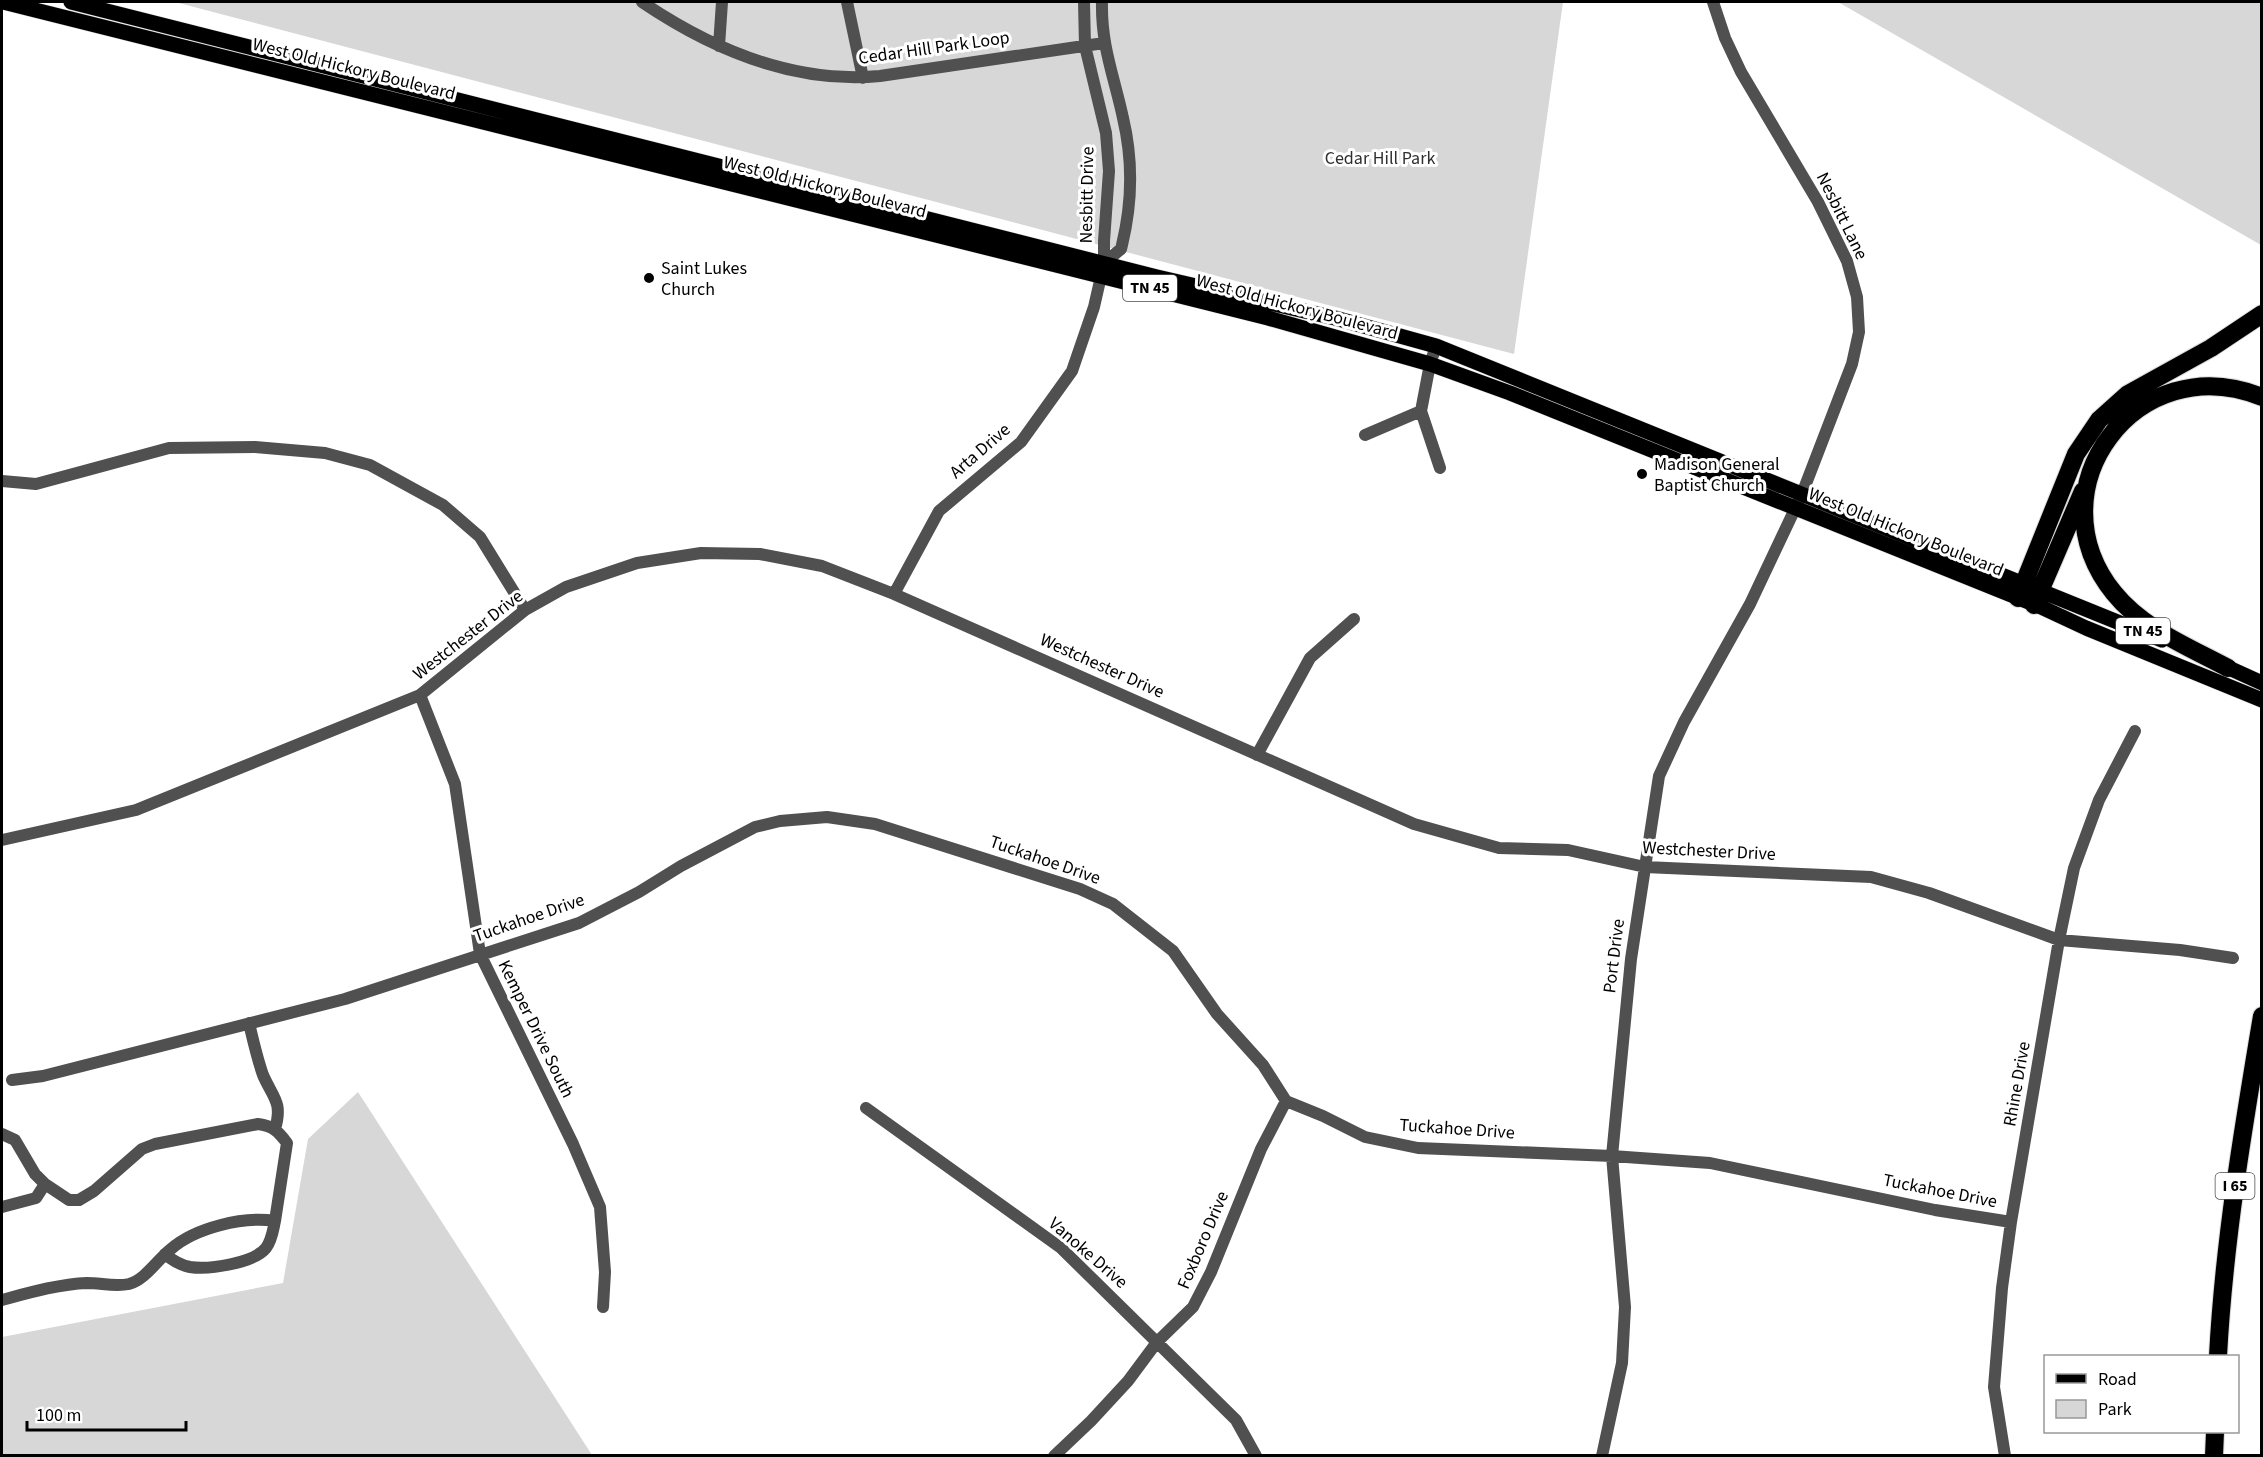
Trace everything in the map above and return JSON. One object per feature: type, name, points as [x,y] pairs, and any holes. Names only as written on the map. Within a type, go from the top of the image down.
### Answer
[{"type":"highway","points":[[2029,594],[2076,454],[2099,420],[2128,394],[2211,348],[2262,314]]},
{"type":"highway","points":[[2029,594],[2107,438],[2122,422],[2144,405],[2163,395],[2182,389],[2214,386],[2247,391],[2262,397]]},
{"type":"highway","points":[[2096,459],[2087,488],[2086,521],[2088,542],[2094,561],[2104,580],[2115,595],[2157,631],[2228,668]]},
{"type":"highway","name":"I 65","points":[[2218,1355],[2237,1168],[2262,1016]]},
{"type":"highway","points":[[2214,1455],[2215,1433]]},
{"type":"main road","name":"West Old Hickory Boulevard","points":[[3,2],[1103,270],[1335,318],[1436,346],[1799,501],[2029,594],[2261,682]]},
{"type":"main road","name":"West Old Hickory Boulevard","points":[[71,2],[1103,270],[1430,364],[1799,501]]},
{"type":"main road","name":"West Old Hickory Boulevard","points":[[2029,594],[2086,628],[2259,699]]},
{"type":"street","name":"Cedar Hill Park Loop","points":[[642,2],[658,13],[746,58],[785,70],[826,76],[862,78],[1104,43]]},
{"type":"street","points":[[720,46],[722,2]]},
{"type":"street","points":[[847,2],[862,78]]},
{"type":"street","name":"Nesbitt Drive","points":[[1084,2],[1085,46],[1108,153],[1109,190],[1103,270]]},
{"type":"street","name":"Nesbitt Drive","points":[[1102,2],[1104,43],[1125,124],[1130,169],[1128,213],[1121,249],[1103,270]]},
{"type":"street","name":"Nesbitt Lane","points":[[1713,2],[1725,38],[1741,72],[1818,202],[1847,261],[1857,297],[1859,332],[1852,364],[1799,501]]},
{"type":"street","name":"Arta Drive","points":[[894,594],[939,511],[1021,442],[1072,371],[1094,307],[1103,270]]},
{"type":"street","points":[[1436,346],[1421,411],[1440,468]]},
{"type":"street","points":[[1365,435],[1421,411]]},
{"type":"street","points":[[2,481],[36,484],[169,448],[255,447],[326,453],[370,465],[443,505],[480,537],[525,610]]},
{"type":"street","name":"Port Drive","points":[[1602,1455],[1622,1363],[1625,1307],[1612,1156],[1631,959],[1659,776],[1684,722],[1750,604],[1799,501]]},
{"type":"street","name":"Westchester Drive","points":[[2,840],[136,810],[420,695],[525,610],[566,587],[637,563],[701,554],[760,554],[822,566],[894,594],[1414,824],[1443,834],[1499,848],[1568,850],[1645,867],[1871,877],[1929,893],[2059,940],[2180,950],[2233,958]]},
{"type":"street","points":[[1257,755],[1310,658],[1354,619]]},
{"type":"street","name":"Kemper Drive South","points":[[420,695],[455,784],[480,954],[573,1144],[600,1207],[605,1272],[603,1307]]},
{"type":"street","name":"Rhine Drive","points":[[2005,1455],[1994,1387],[2002,1288],[2059,940],[2078,858],[2099,800],[2135,731]]},
{"type":"street","name":"Tuckahoe Drive","points":[[12,1080],[43,1076],[345,999],[579,923],[755,827],[780,821],[827,817],[875,824],[1080,889],[1113,904],[1173,951],[1217,1014],[1263,1065],[1286,1101],[1365,1137],[1418,1148],[1612,1156],[1710,1163],[1935,1210],[2011,1222]]},
{"type":"street","points":[[249,1023],[263,1074],[277,1100],[278,1119],[275,1129]]},
{"type":"street","name":"Foxboro Drive","points":[[1054,1455],[1091,1421],[1128,1381],[1157,1342],[1193,1307],[1211,1272],[1261,1149],[1286,1101]]},
{"type":"street","name":"Vanoke Drive","points":[[866,1108],[1061,1248],[1236,1420],[1256,1455]]},
{"type":"street","points":[[2,1134],[15,1140],[35,1174],[45,1184],[69,1200],[79,1200],[94,1191],[142,1149],[155,1144],[258,1124],[275,1129],[287,1143],[287,1151],[272,1237],[267,1247],[259,1254],[235,1263],[206,1268],[174,1262],[165,1254]]},
{"type":"street","points":[[2,1207],[36,1198],[45,1184]]},
{"type":"street","points":[[2,1300],[86,1283],[130,1284],[186,1237],[207,1229],[262,1219],[274,1221]]},
{"type":"green space","name":"Cedar Hill Park","points":[[175,2],[1563,2],[1514,354]]},
{"type":"green space","points":[[1838,2],[2261,2],[2261,245]]},
{"type":"green space","points":[[358,1092],[592,1455],[2,1455],[2,1337],[283,1283],[308,1139]]},
{"type":"place","name":"Saint Lukes Church","points":[[649,278]]},
{"type":"place","name":"Madison General Baptist Church","points":[[1642,474]]}]
